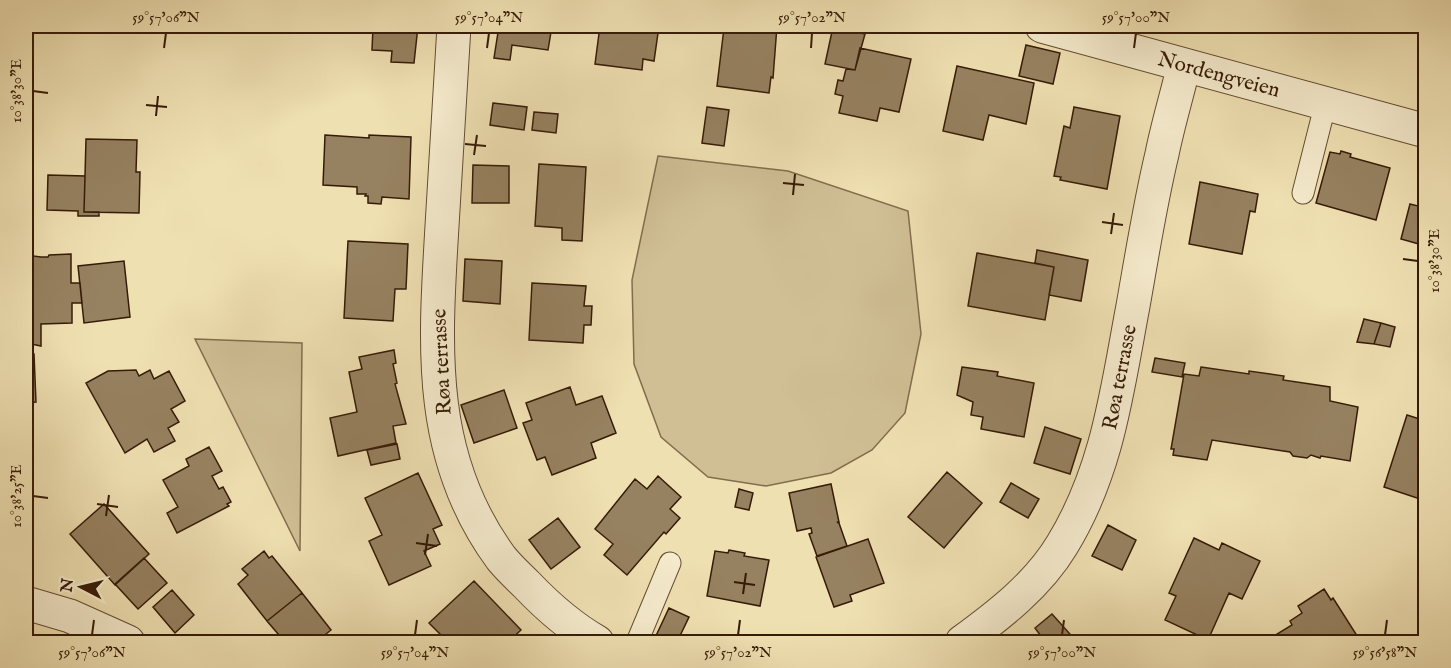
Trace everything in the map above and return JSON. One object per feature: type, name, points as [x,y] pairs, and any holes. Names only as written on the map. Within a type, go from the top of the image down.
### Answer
[{"type":"street","name":"Røa terrasse","points":[[454,26],[437,335],[440,407],[448,449],[481,529],[503,561],[549,608],[597,642]]},
{"type":"street","name":"Nordengveien","points":[[1042,26],[1425,130]]},
{"type":"street","name":"Røa terrasse","points":[[962,642],[998,617],[1029,586],[1061,547],[1079,514],[1103,455],[1116,399],[1161,154],[1184,65]]},
{"type":"street","points":[[26,603],[70,616],[128,642]]},
{"type":"lane","points":[[1303,193],[1326,102]]},
{"type":"lane","points":[[637,642],[670,563]]},
{"type":"shaded area","points":[[658,156],[788,171],[908,211],[921,334],[905,413],[872,450],[831,473],[766,486],[708,477],[661,437],[634,364],[632,280]]},
{"type":"shaded area","points":[[195,339],[302,343],[300,551]]},
{"type":"building","points":[[337,26],[418,26],[414,63],[391,62],[392,51],[372,50],[373,28],[358,27],[358,32],[337,31]]},
{"type":"building","points":[[499,26],[552,26],[548,50],[512,45],[510,60],[494,58]]},
{"type":"building","points":[[600,26],[659,26],[654,61],[643,59],[642,70],[595,64]]},
{"type":"building","points":[[740,26],[777,26],[773,78],[771,77],[769,93],[717,86],[724,28],[740,30]]},
{"type":"building","points":[[833,27],[865,34],[855,70],[825,64]]},
{"type":"building","points":[[1026,45],[1060,53],[1053,84],[1019,76]]},
{"type":"building","points":[[860,48],[911,59],[899,112],[880,108],[877,121],[839,113],[843,96],[835,94],[838,80],[843,81],[846,69],[855,70]]},
{"type":"building","points":[[957,66],[1034,83],[1026,124],[989,115],[983,140],[943,131]]},
{"type":"building","points":[[493,103],[527,107],[524,130],[490,125]]},
{"type":"building","points":[[707,107],[729,110],[724,146],[702,143]]},
{"type":"building","points":[[1074,107],[1120,116],[1107,189],[1060,180],[1061,177],[1054,176],[1064,126],[1070,128]]},
{"type":"building","points":[[534,112],[558,114],[556,133],[532,130]]},
{"type":"building","points":[[325,135],[369,138],[369,135],[411,137],[409,199],[382,197],[381,204],[368,203],[366,194],[357,194],[357,187],[323,185]]},
{"type":"building","points":[[86,139],[137,140],[136,172],[140,172],[139,213],[84,212]]},
{"type":"building","points":[[1341,151],[1351,154],[1350,157],[1390,168],[1376,220],[1316,203],[1330,152],[1340,154]]},
{"type":"building","points":[[539,164],[586,167],[582,241],[562,240],[562,228],[535,226]]},
{"type":"building","points":[[473,165],[509,166],[509,203],[472,203]]},
{"type":"building","points":[[48,175],[85,176],[84,212],[99,212],[99,216],[78,216],[78,211],[47,210]]},
{"type":"building","points":[[1200,182],[1258,194],[1255,212],[1250,211],[1242,254],[1189,244]]},
{"type":"building","points":[[1410,204],[1426,208],[1426,219],[1419,244],[1401,239]]},
{"type":"building","points":[[348,241],[408,244],[406,289],[395,289],[393,321],[344,318]]},
{"type":"building","points":[[1037,250],[1088,260],[1081,301],[1049,295],[1054,267],[1035,263]]},
{"type":"building","points":[[977,253],[1054,267],[1045,320],[968,306]]},
{"type":"building","points":[[71,254],[71,283],[80,283],[82,303],[72,303],[72,323],[41,324],[41,346],[26,343],[26,255],[48,257],[49,255]]},
{"type":"building","points":[[465,259],[502,261],[500,304],[463,301]]},
{"type":"building","points":[[124,261],[130,317],[84,323],[78,266]]},
{"type":"building","points":[[532,283],[586,286],[584,306],[592,306],[591,325],[584,325],[583,343],[529,340]]},
{"type":"building","points":[[1364,319],[1381,323],[1374,344],[1357,342]]},
{"type":"building","points":[[1381,323],[1395,327],[1390,347],[1374,344]]},
{"type":"building","points":[[394,350],[396,363],[393,364],[397,383],[395,384],[406,424],[393,426],[396,443],[338,456],[330,418],[357,412],[349,372],[362,369],[359,357]]},
{"type":"building","points":[[26,354],[34,354],[36,402],[26,403]]},
{"type":"building","points":[[1155,358],[1185,363],[1182,377],[1152,372]]},
{"type":"building","points":[[962,367],[998,372],[997,376],[1034,383],[1024,437],[981,429],[983,417],[971,415],[973,402],[957,395]]},
{"type":"building","points":[[1201,367],[1284,376],[1283,380],[1330,387],[1330,401],[1358,407],[1350,461],[1311,455],[1307,458],[1293,456],[1290,452],[1212,440],[1207,460],[1173,455],[1174,449],[1171,449],[1184,374],[1199,376]]},
{"type":"building","points":[[136,370],[139,376],[150,370],[154,379],[169,371],[185,401],[171,409],[179,422],[168,428],[175,441],[154,452],[147,439],[125,453],[86,383],[108,371]]},
{"type":"building","points":[[570,387],[576,405],[602,396],[616,433],[591,443],[596,458],[552,475],[545,457],[537,460],[523,423],[532,420],[526,403]]},
{"type":"building","points":[[504,390],[517,428],[474,443],[461,405]]},
{"type":"building","points":[[1407,415],[1426,421],[1426,501],[1384,487]]},
{"type":"building","points":[[1045,427],[1081,439],[1070,474],[1034,463]]},
{"type":"building","points":[[397,444],[400,459],[371,465],[367,450]]},
{"type":"building","points":[[209,447],[222,471],[212,476],[219,489],[223,487],[231,502],[227,504],[229,506],[177,533],[167,513],[178,507],[163,480],[189,466],[186,459]]},
{"type":"building","points":[[947,472],[982,503],[944,548],[908,517]]},
{"type":"building","points":[[418,473],[442,525],[433,529],[440,544],[424,551],[431,566],[389,585],[369,541],[382,535],[365,498]]},
{"type":"building","points":[[658,476],[681,497],[670,509],[680,518],[666,534],[664,532],[627,575],[604,555],[613,544],[595,529],[635,479],[647,489]]},
{"type":"building","points":[[1011,483],[1039,499],[1028,518],[1000,502]]},
{"type":"building","points":[[831,484],[839,522],[837,522],[847,546],[817,556],[809,534],[812,533],[811,528],[797,531],[789,493]]},
{"type":"building","points":[[739,489],[753,493],[749,510],[735,507]]},
{"type":"building","points":[[104,504],[149,554],[115,585],[70,534]]},
{"type":"building","points":[[558,518],[580,547],[551,569],[529,540]]},
{"type":"building","points":[[1108,525],[1136,540],[1122,570],[1092,556]]},
{"type":"building","points":[[1194,538],[1219,550],[1222,543],[1260,561],[1242,599],[1229,593],[1208,640],[1165,620],[1176,596],[1169,593]]},
{"type":"building","points":[[868,539],[884,583],[850,595],[852,601],[834,607],[816,557]]},
{"type":"building","points":[[729,550],[745,553],[744,556],[769,560],[760,606],[707,596],[715,551],[728,553]]},
{"type":"building","points":[[264,551],[269,558],[272,556],[302,593],[267,621],[238,584],[248,575],[242,569]]},
{"type":"building","points":[[144,558],[167,583],[138,609],[115,584]]},
{"type":"building","points":[[474,581],[521,630],[508,642],[448,642],[429,623]]},
{"type":"building","points":[[1324,589],[1331,600],[1333,598],[1361,642],[1264,642],[1292,625],[1290,621],[1302,613],[1298,606]]},
{"type":"building","points":[[172,590],[194,615],[175,633],[153,607]]},
{"type":"building","points":[[302,593],[331,630],[316,642],[285,642],[267,621]]},
{"type":"building","points":[[669,608],[689,617],[677,642],[663,642],[655,638]]},
{"type":"building","points":[[1052,614],[1077,642],[1033,642],[1041,636],[1035,628]]}]
